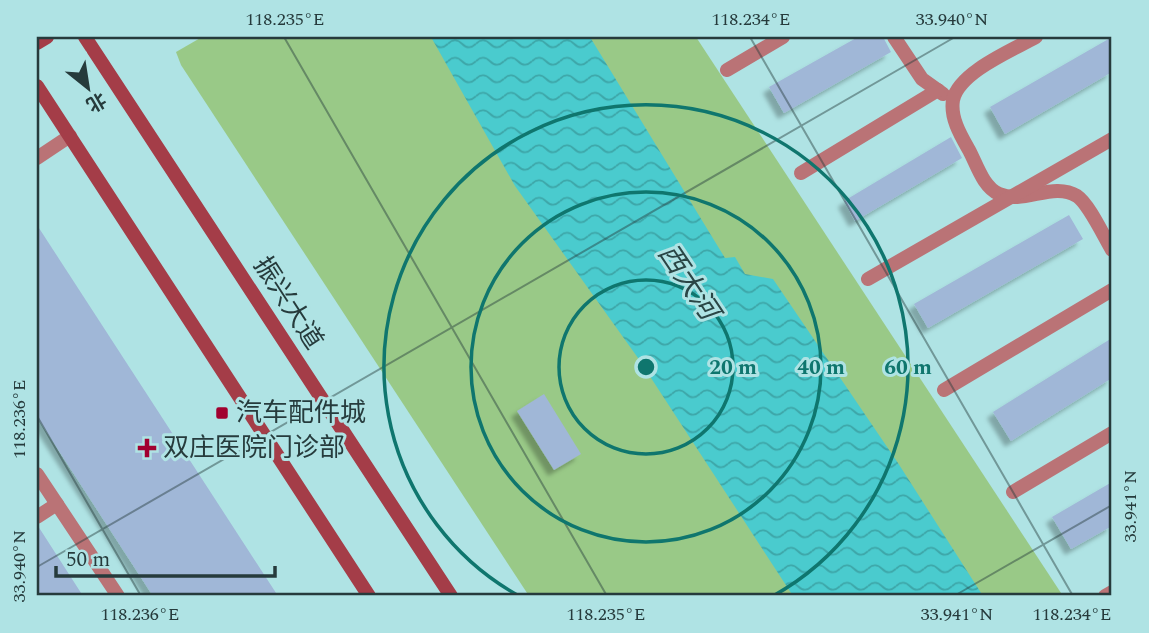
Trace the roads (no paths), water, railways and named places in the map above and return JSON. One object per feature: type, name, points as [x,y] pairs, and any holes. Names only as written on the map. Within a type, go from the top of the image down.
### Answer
[{"type":"main road","points":[[37,43],[47,37]]},
{"type":"main road","name":"振兴大道","points":[[85,37],[451,596]]},
{"type":"main road","points":[[37,86],[369,596]]},
{"type":"lane","points":[[727,70],[783,37]]},
{"type":"lane","points":[[894,37],[922,79],[953,101]]},
{"type":"lane","points":[[1036,37],[962,82],[953,101],[956,125],[988,186],[999,194],[1012,197],[1053,190],[1068,191],[1080,198],[1112,250]]},
{"type":"lane","points":[[801,173],[938,90]]},
{"type":"lane","points":[[37,158],[70,136]]},
{"type":"lane","points":[[868,279],[1112,139]]},
{"type":"lane","points":[[944,390],[1112,290]]},
{"type":"lane","points":[[1013,492],[1112,433]]},
{"type":"lane","points":[[37,474],[118,596]]},
{"type":"lane","points":[[37,517],[57,504]]},
{"type":"lane","points":[[1105,596],[1112,592]]},
{"type":"water","name":"西大河","points":[[431,37],[590,37],[725,258],[735,257],[745,274],[773,279],[898,463],[983,596],[793,596],[638,358],[515,186]]},
{"type":"place","name":"汽车配件城","points":[[222,413]]},
{"type":"place","name":"双庄医院门诊部","points":[[147,448]]}]
